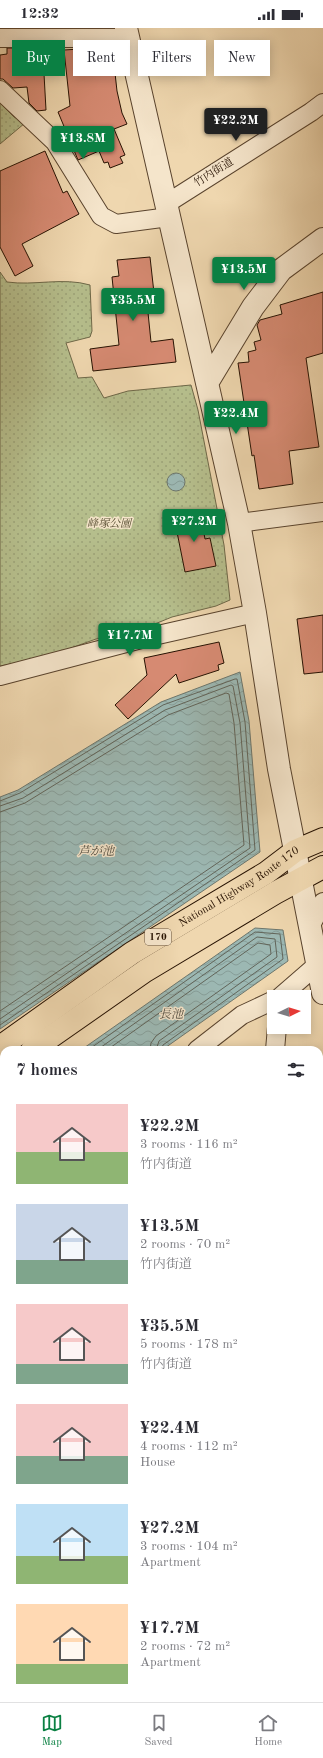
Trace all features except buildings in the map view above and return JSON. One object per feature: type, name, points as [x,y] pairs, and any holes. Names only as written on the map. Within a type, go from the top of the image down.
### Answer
[{"type":"highway","name":"National Highway Route 170","points":[[1,1046],[132,953],[266,873],[295,851],[323,839]]},
{"type":"highway","name":"National Highway Route 170","points":[[38,1046],[145,971],[323,867]]},
{"type":"street","points":[[0,38],[128,33],[167,211],[239,523],[255,613],[279,769],[316,946],[323,993]]},
{"type":"street","points":[[0,90],[54,142],[101,216],[116,224],[167,211]]},
{"type":"street","name":"竹内街道","points":[[167,211],[323,103]]},
{"type":"street","points":[[207,383],[253,307],[281,270],[323,239]]},
{"type":"street","points":[[239,523],[323,512]]},
{"type":"street","points":[[0,676],[149,637],[255,613]]},
{"type":"street","points":[[285,990],[316,946],[323,902]]},
{"type":"street","points":[[202,1046],[242,1015],[267,1003]]},
{"type":"street","points":[[275,1046],[276,1034]]},
{"type":"green space","points":[[0,103],[14,117],[25,123],[0,144]]},
{"type":"green space","name":"峰塚公園","points":[[0,272],[7,282],[69,282],[90,285],[92,331],[90,337],[66,343],[78,378],[92,377],[104,398],[128,391],[191,385],[198,410],[224,545],[230,600],[216,606],[172,617],[135,632],[96,639],[46,657],[0,666]]},
{"type":"water","points":[[172,473],[180,473],[185,478],[183,489],[180,491],[172,491],[167,486],[167,478]]},
{"type":"water","name":"芦が池","points":[[240,672],[249,721],[260,852],[0,1029],[0,797],[18,790],[161,702]]},
{"type":"water","name":"長池","points":[[255,928],[283,930],[288,961],[168,1046],[87,1046]]}]
